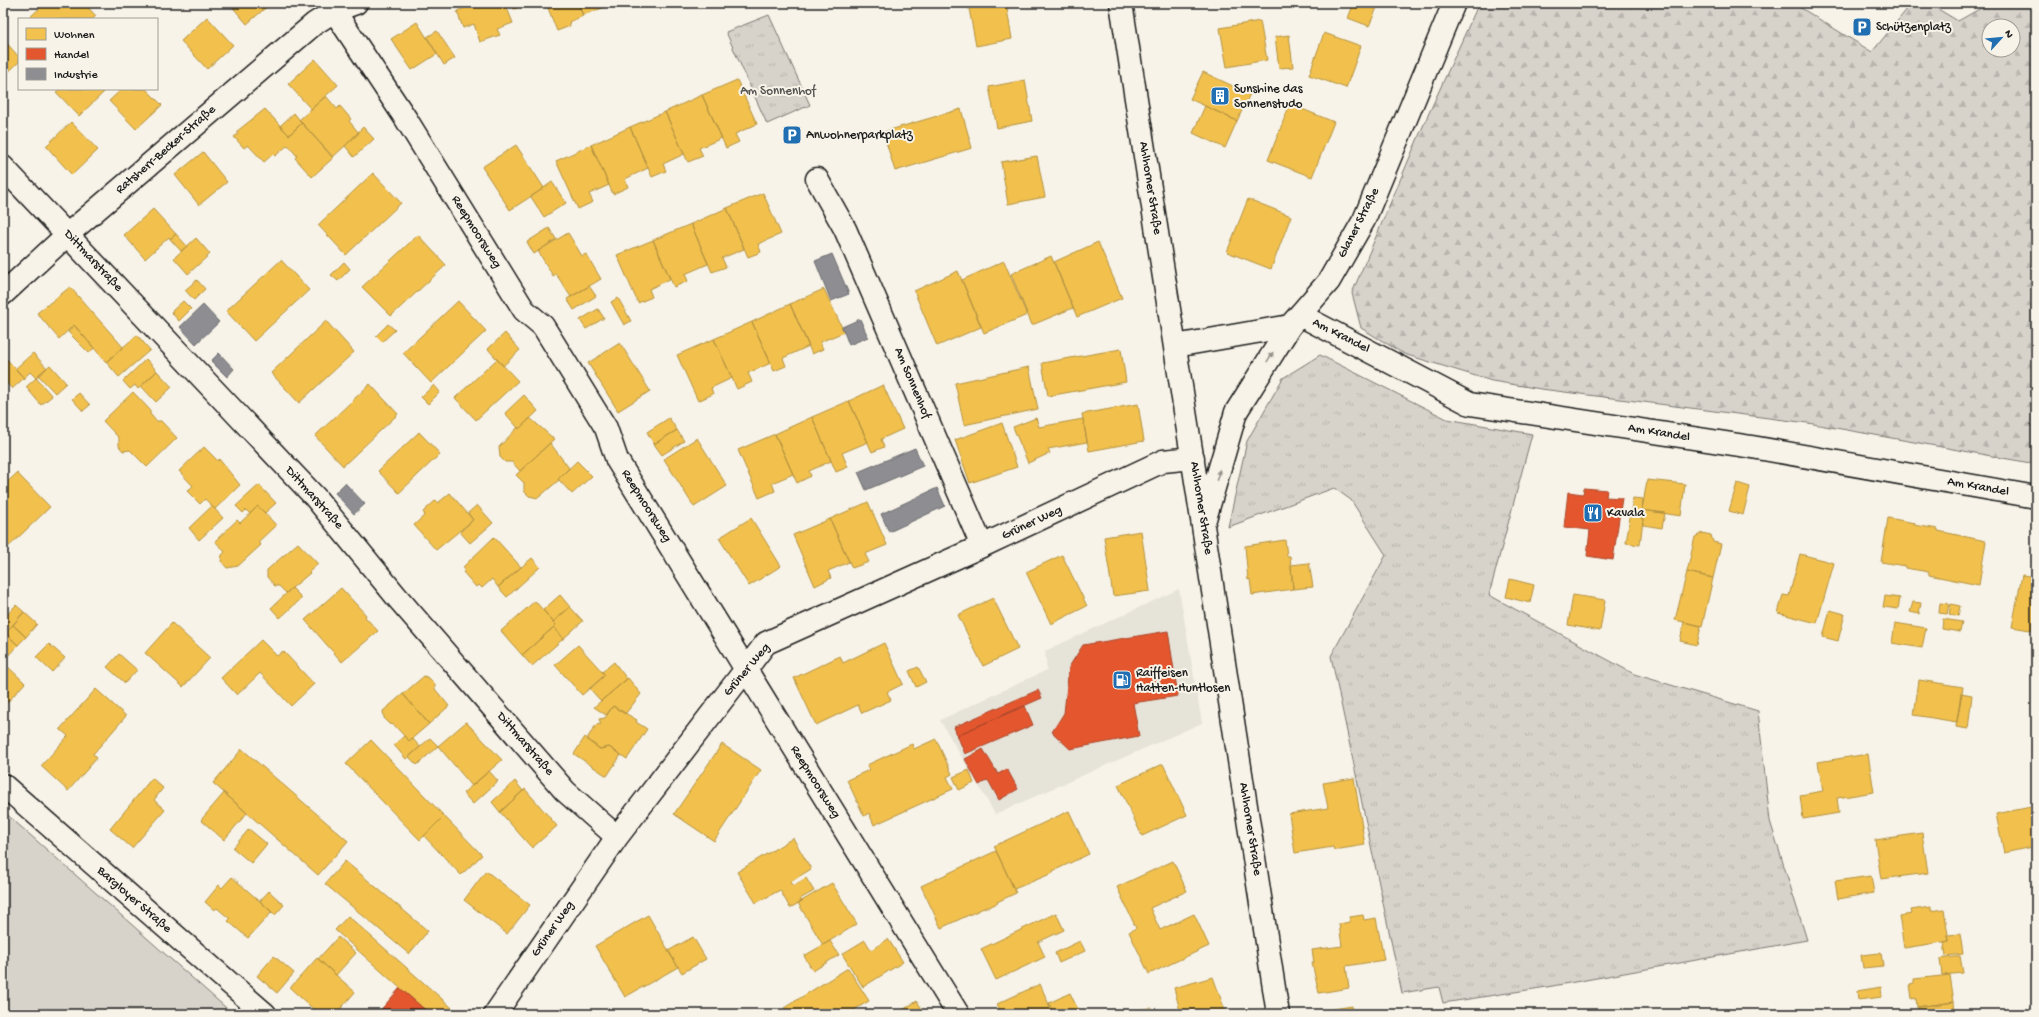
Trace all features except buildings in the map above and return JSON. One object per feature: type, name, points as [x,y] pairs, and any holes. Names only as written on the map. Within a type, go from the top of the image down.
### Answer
[{"type":"street","name":"Ratsherr-Becker-Straße","points":[[3,294],[68,234],[314,24],[331,7],[356,3]]},
{"type":"street","name":"Ahlhorner Straße","points":[[1121,3],[1204,526],[1278,1014]]},
{"type":"street","name":"Glaner Straße","points":[[1204,526],[1236,412],[1295,320],[1328,281],[1364,220],[1454,3]]},
{"type":"street","name":"Reepmoorsweg","points":[[331,7],[406,119],[524,310],[543,326],[606,428],[618,460],[689,574],[745,670],[958,1014]]},
{"type":"street","name":"Dittmarstraße","points":[[3,167],[316,497],[396,596],[565,791],[617,836]]},
{"type":"street","name":"Am Sonnenhof","points":[[817,179],[845,229],[982,546]]},
{"type":"street","points":[[1175,346],[1295,320]]},
{"type":"street","name":"Am Krandel","points":[[1295,320],[1470,404],[1752,447],[2036,498]]},
{"type":"street","name":"Grüner Weg","points":[[495,1014],[617,836],[766,643],[982,546],[1164,461],[1193,458]]},
{"type":"street","name":"Bargloyer Straße","points":[[3,785],[265,1014]]},
{"type":"shaded area","points":[[1179,589],[1202,723],[995,814],[940,720],[1047,670],[1045,651]]},
{"type":"green space","points":[[1479,3],[1793,3],[1872,52],[1912,3],[1928,3],[1958,21],[1990,3],[2036,3],[2036,464],[1808,423],[1541,389],[1492,381],[1404,354],[1361,328],[1352,293],[1424,124]]},
{"type":"green space","name":"Am Sonnenhof","points":[[769,15],[810,105],[767,124],[726,32]]},
{"type":"green space","points":[[1320,355],[1447,419],[1532,434],[1489,595],[1634,674],[1758,711],[1770,821],[1807,940],[1547,987],[1443,1003],[1439,987],[1402,993],[1331,656],[1386,555],[1351,500],[1334,488],[1228,527],[1247,441],[1283,378]]},
{"type":"green space","points":[[3,811],[233,1014],[3,1014]]},
{"type":"place","name":"Schützenplatz","points":[[1862,27]]},
{"type":"place","name":"Sunshine das Sonnenstudo","points":[[1220,96]]},
{"type":"place","name":"Anwohnerparkplatz","points":[[792,135]]},
{"type":"place","name":"Kavala","points":[[1593,513]]},
{"type":"place","name":"Raiffeisen Hatten-Huntlosen","points":[[1122,680]]}]
